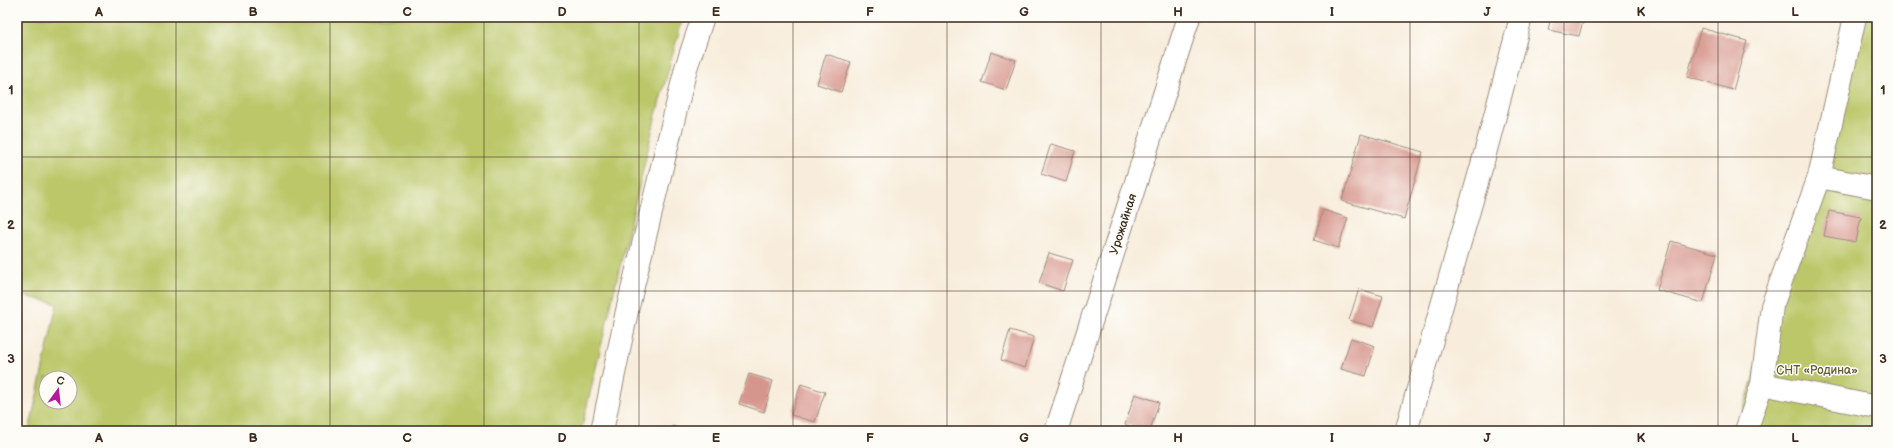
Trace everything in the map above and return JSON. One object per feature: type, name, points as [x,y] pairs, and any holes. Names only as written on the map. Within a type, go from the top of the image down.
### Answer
[{"type":"street","points":[[602,431],[627,312],[686,68],[703,17]]},
{"type":"street","name":"Урожайная","points":[[1056,431],[1189,17]]},
{"type":"street","points":[[1406,431],[1482,165],[1521,17]]},
{"type":"street","points":[[1746,431],[1762,384],[1772,306],[1819,177],[1855,17]]},
{"type":"street","points":[[1819,177],[1877,188]]},
{"type":"street","points":[[1762,384],[1877,407]]},
{"type":"green space","points":[[17,17],[683,17],[656,115],[581,431],[29,431],[38,390],[38,410],[78,410],[78,370],[42,370],[57,304],[17,294]]},
{"type":"green space","name":"СНТ «Родина»","points":[[1863,17],[1877,17],[1877,431],[1737,431]]},
{"type":"building","points":[[1551,17],[1584,17],[1579,36],[1548,30]]},
{"type":"building","points":[[1701,28],[1747,41],[1733,90],[1687,77]]},
{"type":"building","points":[[991,52],[1016,60],[1006,90],[982,82]]},
{"type":"building","points":[[826,54],[851,62],[841,92],[817,84]]},
{"type":"building","points":[[1361,134],[1423,152],[1404,219],[1342,201]]},
{"type":"building","points":[[1051,144],[1075,151],[1066,182],[1041,174]]},
{"type":"building","points":[[1323,210],[1348,218],[1338,248],[1314,240]]},
{"type":"building","points":[[1829,211],[1861,217],[1856,242],[1824,236]]},
{"type":"building","points":[[1671,241],[1717,254],[1703,303],[1657,290]]},
{"type":"building","points":[[1049,253],[1073,260],[1063,291],[1039,283]]},
{"type":"building","points":[[1359,289],[1383,296],[1373,327],[1349,320]]},
{"type":"building","points":[[1010,330],[1034,337],[1025,368],[1001,360]]},
{"type":"building","points":[[1351,338],[1375,346],[1366,376],[1341,369]]},
{"type":"building","points":[[749,374],[773,381],[764,412],[739,404]]},
{"type":"building","points":[[801,384],[825,392],[815,422],[791,415]]},
{"type":"building","points":[[1135,394],[1159,402],[1150,431],[1125,425]]},
{"type":"building","points":[[672,426],[683,430],[687,431],[670,431]]}]
